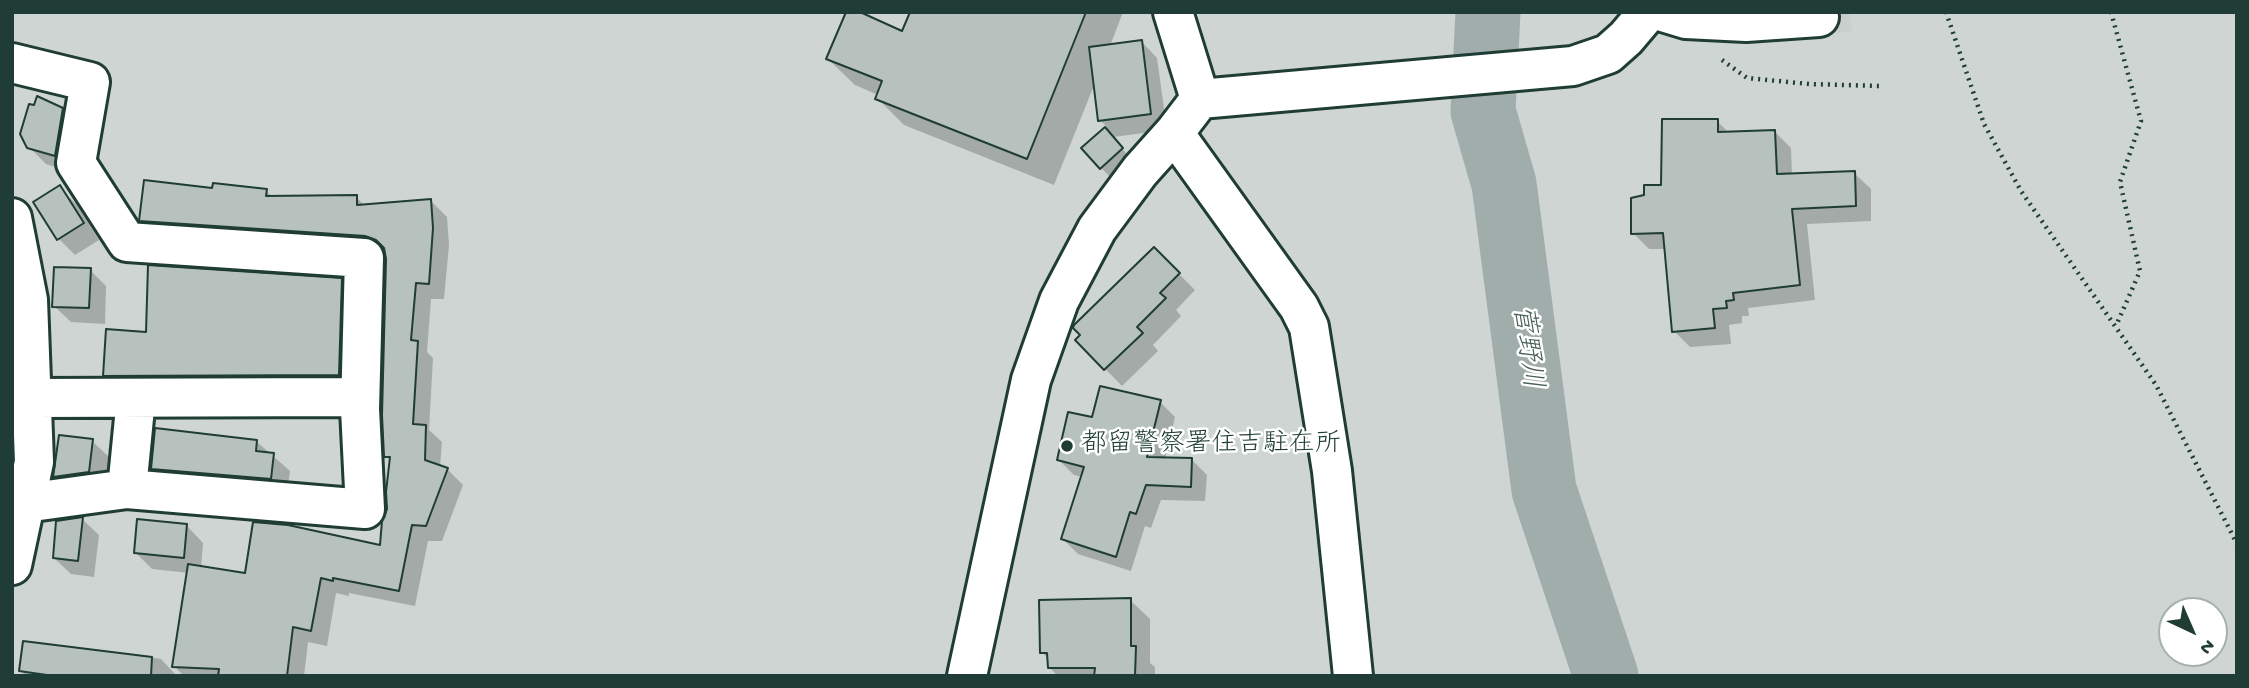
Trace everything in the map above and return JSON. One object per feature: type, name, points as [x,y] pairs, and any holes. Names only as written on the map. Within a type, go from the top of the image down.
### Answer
[{"type":"street","points":[[1173,12],[1200,99]]},
{"type":"street","points":[[967,676],[1031,380],[1059,301],[1097,229],[1140,171],[1200,99],[1573,66],[1608,54],[1648,12]]},
{"type":"street","points":[[1662,12],[1686,19],[1746,22],[1819,17]]},
{"type":"street","points":[[12,63],[90,82],[76,163],[127,242],[364,258],[360,397],[365,509],[127,489],[25,503]]},
{"type":"street","points":[[1174,133],[1300,307],[1309,327],[1332,471],[1353,676]]},
{"type":"street","points":[[12,218],[28,300],[34,462],[12,565]]},
{"type":"street","points":[[32,398],[360,397]]},
{"type":"street","points":[[127,489],[136,398]]},
{"type":"path","points":[[1946,12],[1984,124],[2021,191],[2156,385],[2237,544]]},
{"type":"path","points":[[2111,12],[2141,121],[2120,182],[2140,271],[2116,327]]},
{"type":"path","points":[[1717,56],[1747,78],[1809,84],[1880,86]]},
{"type":"shaded area","points":[[12,12],[2237,12],[2237,676],[12,676]]},
{"type":"building","points":[[846,12],[860,12],[902,31],[910,12],[1086,12],[1027,159],[875,99],[882,81],[826,59]]},
{"type":"building","points":[[1142,40],[1151,114],[1098,121],[1089,47]]},
{"type":"building","points":[[37,96],[63,108],[55,156],[27,148],[20,134],[29,104],[34,105]]},
{"type":"building","points":[[1662,119],[1718,119],[1718,132],[1775,130],[1777,174],[1855,171],[1856,206],[1792,209],[1800,285],[1733,293],[1734,300],[1726,301],[1727,308],[1713,309],[1715,328],[1672,332],[1663,233],[1631,234],[1631,198],[1644,195],[1644,185],[1661,185]]},
{"type":"building","points":[[1105,127],[1123,148],[1100,169],[1081,148]]},
{"type":"building","points":[[144,180],[212,188],[213,183],[267,189],[266,196],[357,195],[357,205],[431,199],[433,228],[429,284],[416,283],[411,340],[418,341],[413,424],[426,425],[425,460],[448,468],[426,526],[412,525],[399,591],[321,578],[311,631],[293,627],[287,676],[218,676],[219,669],[172,667],[188,564],[245,573],[253,522],[288,525],[380,545],[382,521],[387,509],[390,457],[384,457],[382,415],[386,259],[384,248],[376,240],[365,236],[139,221]]},
{"type":"building","points":[[60,185],[84,223],[57,240],[33,202]]},
{"type":"building","points":[[1154,247],[1180,273],[1160,293],[1166,298],[1137,327],[1143,333],[1104,370],[1075,340],[1080,335],[1073,328],[1074,325]]},
{"type":"building","points":[[148,265],[342,278],[339,375],[103,376],[106,329],[146,332]]},
{"type":"building","points":[[54,267],[91,268],[89,308],[52,307]]},
{"type":"building","points":[[1100,386],[1161,400],[1147,457],[1192,458],[1191,487],[1146,485],[1136,514],[1130,512],[1116,557],[1061,539],[1084,467],[1057,460],[1068,412],[1092,417]]},
{"type":"building","points":[[155,428],[257,440],[256,451],[274,453],[271,479],[151,469]]},
{"type":"building","points":[[59,435],[93,439],[89,472],[53,477]]},
{"type":"building","points":[[83,517],[78,561],[53,558],[56,521]]},
{"type":"building","points":[[137,519],[187,524],[184,558],[134,553]]},
{"type":"building","points":[[1131,598],[1131,646],[1136,646],[1135,676],[1094,676],[1095,668],[1048,668],[1047,653],[1040,653],[1039,600]]},
{"type":"building","points":[[23,641],[152,657],[151,676],[54,676],[19,671]]},
{"type":"waterway","name":"菅野川","points":[[1488,12],[1483,111],[1504,184],[1544,490],[1606,676]]},
{"type":"tunnel","points":[[1819,17],[1849,12]]},
{"type":"place","name":"都留警察署住吉駐在所","points":[[1067,446]]}]
